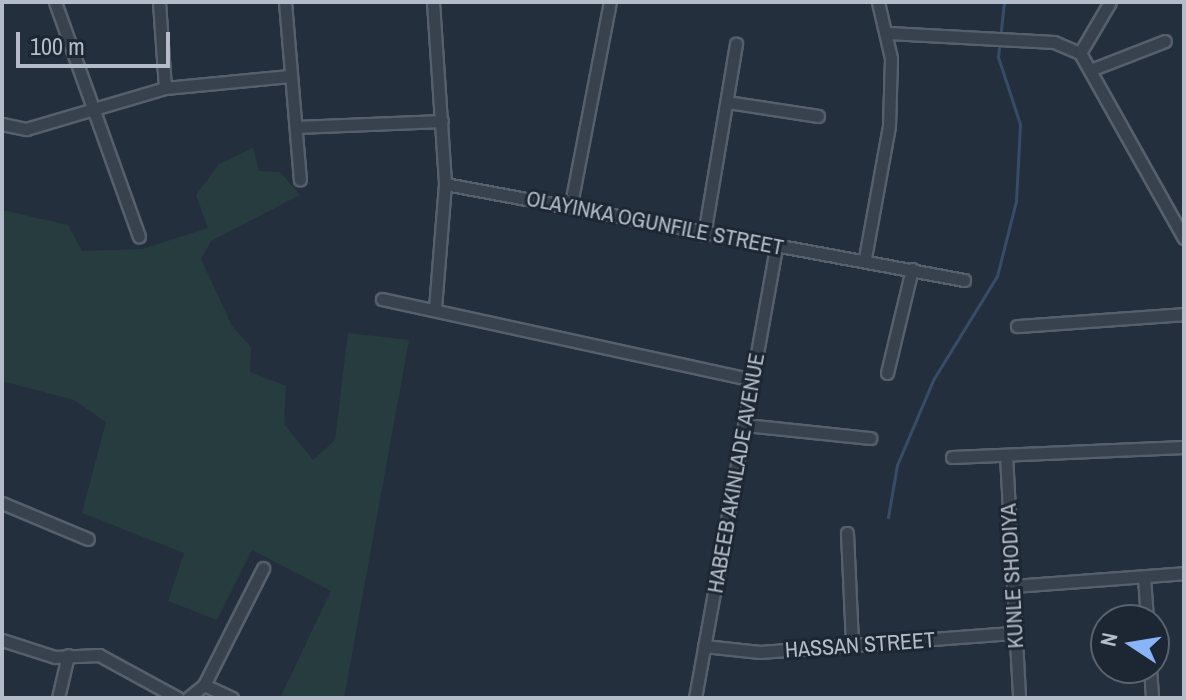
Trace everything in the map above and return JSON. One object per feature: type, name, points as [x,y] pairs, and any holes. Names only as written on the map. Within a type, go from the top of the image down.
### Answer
[{"type":"street","points":[[55,2],[139,236]]},
{"type":"street","points":[[159,2],[165,88]]},
{"type":"street","points":[[285,2],[300,179]]},
{"type":"street","points":[[433,2],[445,184],[435,308]]},
{"type":"street","points":[[571,204],[610,2]]},
{"type":"street","points":[[865,258],[889,126],[889,33],[878,2]]},
{"type":"street","points":[[1080,53],[1110,2]]},
{"type":"street","points":[[889,33],[992,36],[1080,53],[1093,69],[1184,238]]},
{"type":"street","points":[[1093,69],[1165,41]]},
{"type":"street","points":[[704,235],[736,44]]},
{"type":"street","points":[[2,124],[26,129],[94,105],[165,88],[289,76]]},
{"type":"street","points":[[727,102],[818,116]]},
{"type":"street","points":[[296,127],[442,121]]},
{"type":"street","name":"OLAYINKA OGUNFILE STREET","points":[[445,184],[571,204],[776,248],[865,258],[964,280]]},
{"type":"street","name":"HABEEB AKINLADE AVENUE","points":[[695,698],[776,248]]},
{"type":"street","points":[[887,373],[912,269]]},
{"type":"street","points":[[382,299],[435,308],[752,380]]},
{"type":"street","points":[[1017,326],[1184,314]]},
{"type":"street","points":[[746,425],[870,438]]},
{"type":"street","points":[[952,457],[1184,447]]},
{"type":"street","name":"KUNLE SHODIYA","points":[[1006,455],[1019,698]]},
{"type":"street","points":[[2,503],[88,539]]},
{"type":"street","points":[[847,533],[852,645]]},
{"type":"street","points":[[188,698],[204,685],[263,568]]},
{"type":"street","points":[[1013,586],[1184,573]]},
{"type":"street","points":[[1144,577],[1146,604]]},
{"type":"street","name":"HASSAN STREET","points":[[704,646],[760,652],[1015,633]]},
{"type":"street","points":[[2,640],[68,655],[99,655],[178,698]]},
{"type":"street","points":[[58,698],[68,655]]},
{"type":"street","points":[[204,685],[232,698]]},
{"type":"green space","points":[[253,148],[259,171],[280,172],[300,195],[211,241],[201,259],[232,326],[251,347],[250,372],[286,386],[284,424],[313,460],[335,440],[348,333],[409,340],[344,698],[280,698],[331,591],[252,550],[217,620],[168,601],[184,553],[82,513],[106,422],[74,400],[2,381],[2,210],[68,225],[82,251],[142,249],[208,228],[196,195],[219,164]]},
{"type":"waterway","points":[[888,517],[897,465],[933,380],[997,276],[1016,201],[1020,124],[998,57],[1004,2]]}]
